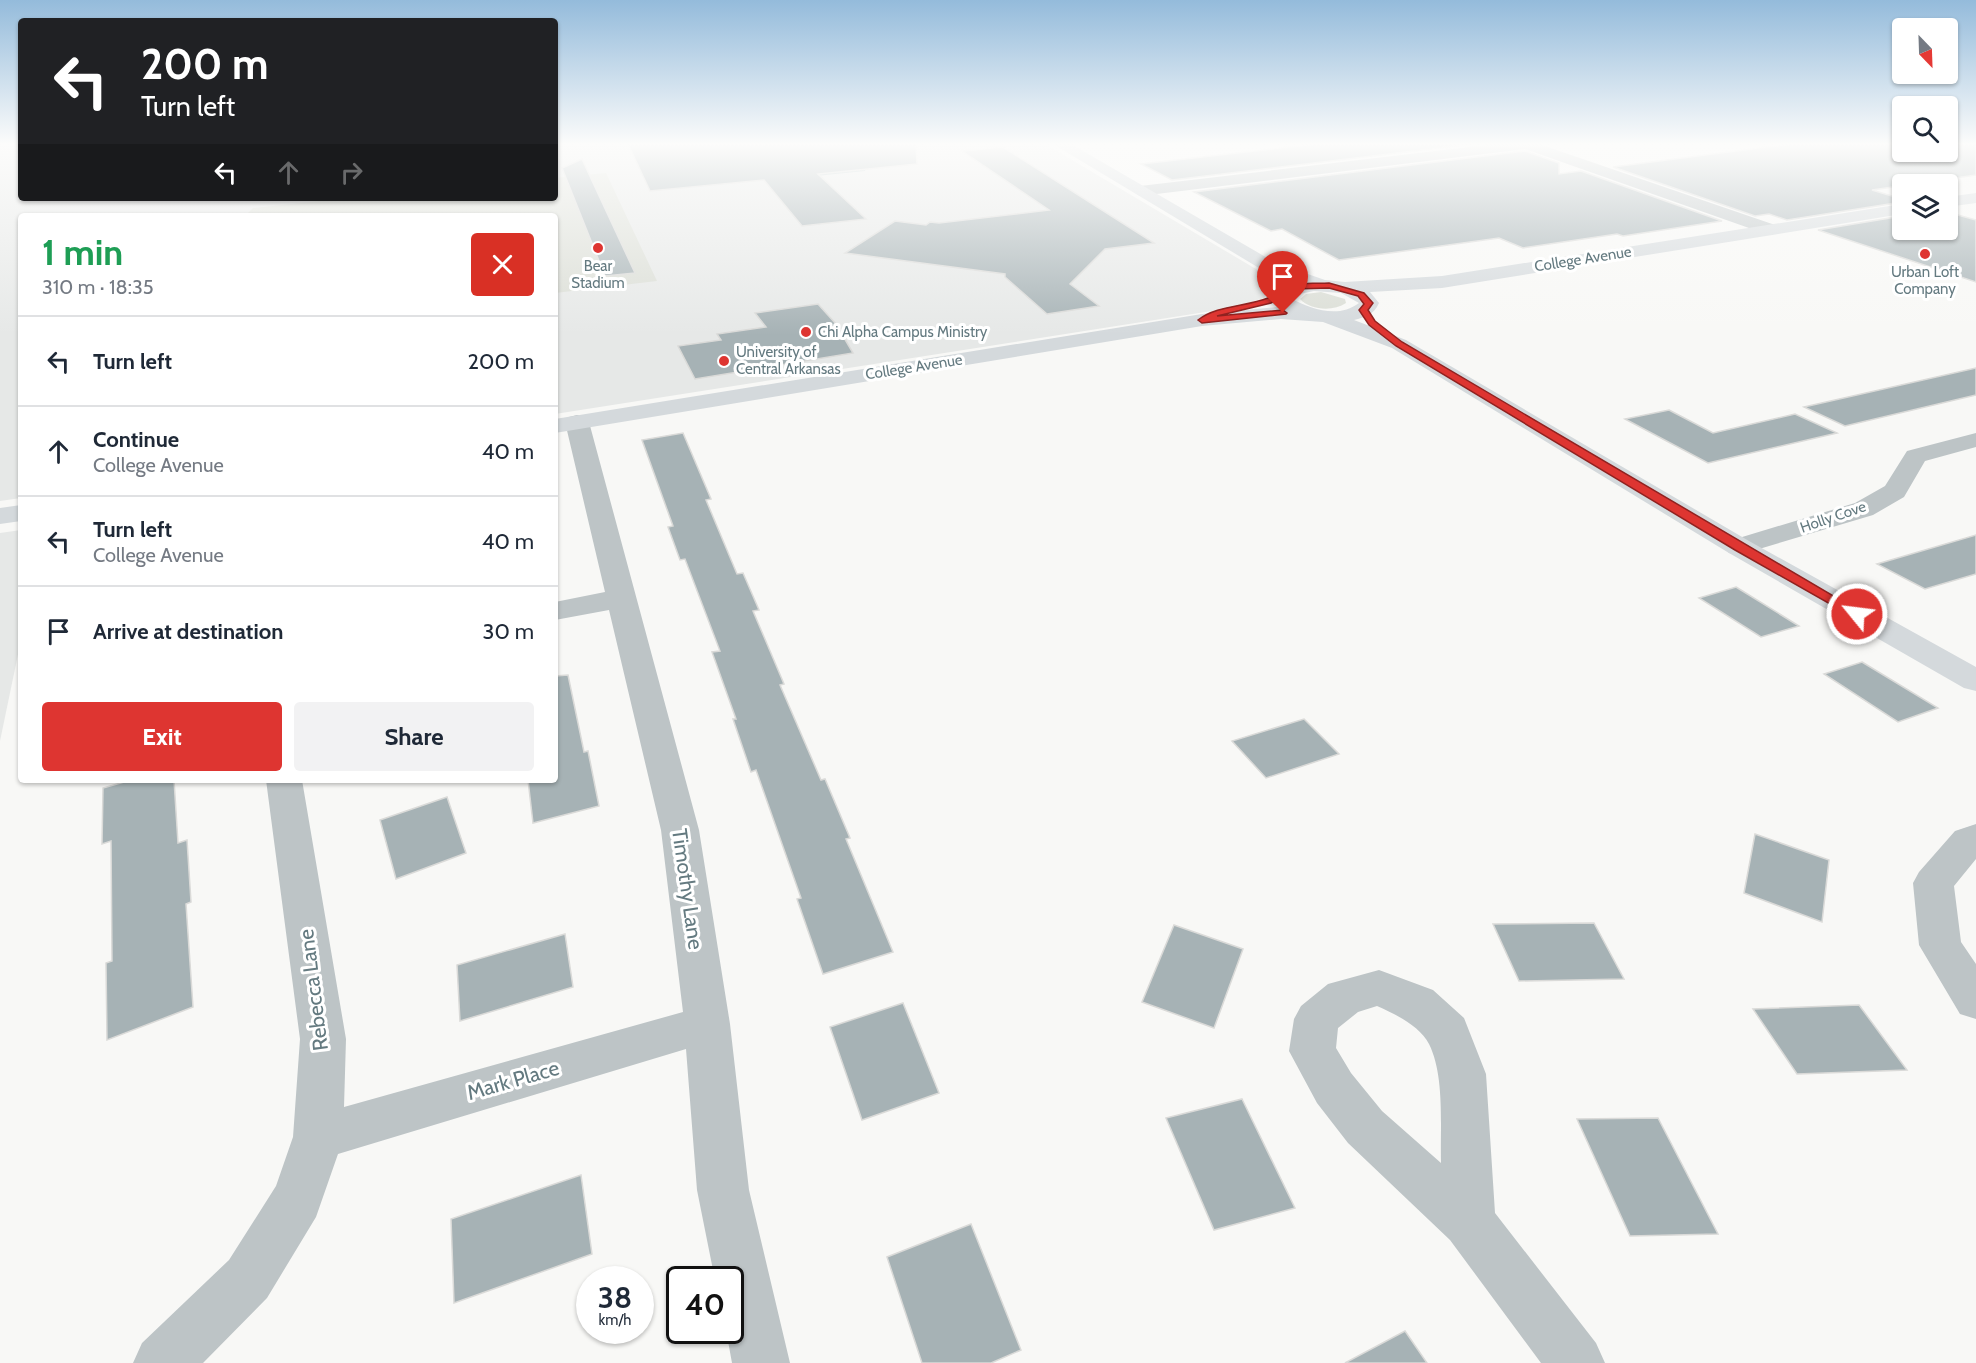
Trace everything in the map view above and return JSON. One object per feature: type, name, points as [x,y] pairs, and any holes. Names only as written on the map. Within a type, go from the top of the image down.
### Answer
[{"type":"street","points":[[1168,208],[1270,267],[1361,295],[1372,323],[1399,344],[1739,547],[1976,681]]},
{"type":"street","points":[[1707,208],[1772,230]]},
{"type":"street","name":"College Avenue","points":[[566,424],[1202,320],[1265,314],[1343,316],[1390,295],[1442,282],[1892,211]]},
{"type":"street","points":[[1270,267],[1285,306],[1399,344]]},
{"type":"street","name":"College Avenue","points":[[1202,320],[1217,313],[1258,305],[1305,285],[1334,287],[1442,282]]},
{"type":"street","name":"Timothy Lane","points":[[566,424],[622,598],[680,830],[706,1024],[723,1190],[761,1363]]},
{"type":"street","name":"Holly Cove","points":[[1739,547],[1864,509],[1895,491],[1916,456],[1976,440]]},
{"type":"street","points":[[0,516],[18,513]]},
{"type":"street","points":[[558,610],[622,598]]},
{"type":"street","name":"Rebecca Lane","points":[[162,1363],[248,1279],[298,1199],[318,1137],[322,1039],[284,783]]},
{"type":"street","points":[[1976,838],[1969,841],[1933,883],[1940,945],[1976,1001]]},
{"type":"street","points":[[1469,1222],[1462,1074],[1448,1032],[1417,1003],[1379,988],[1344,997],[1317,1019],[1312,1051],[1334,1088],[1365,1127],[1469,1222],[1576,1363]]},
{"type":"street","name":"Mark Place","points":[[318,1137],[706,1024]]},
{"type":"shaded area","name":"University of Central Arkansas","points":[[0,208],[1152,208],[1261,272],[1272,286],[1264,298],[1231,308],[558,414],[558,213],[18,213],[18,498],[0,501]]},
{"type":"shaded area","points":[[253,208],[622,208],[657,281],[558,293],[558,213],[248,213]]},
{"type":"shaded area","points":[[1321,292],[1345,299],[1346,303],[1328,309],[1310,306],[1300,299],[1306,294]]},
{"type":"shaded area","points":[[18,530],[18,654],[0,741],[0,533]]},
{"type":"building","points":[[578,208],[605,208],[635,273],[605,276]]},
{"type":"building","points":[[787,208],[854,208],[866,219],[802,226]]},
{"type":"building","points":[[1045,208],[1098,208],[1154,243],[1105,249],[1070,284],[1099,306],[1047,314],[1005,277],[1005,274],[845,253],[895,221],[926,225],[930,222],[939,223],[1049,210]]},
{"type":"building","points":[[1225,208],[1684,208],[1722,221],[1523,248],[1499,238],[1339,260],[1282,229],[1271,231]]},
{"type":"building","points":[[1731,208],[1866,208],[1787,220],[1769,214],[1755,216]]},
{"type":"building","name":"Urban Loft Company","points":[[1958,215],[1976,220],[1976,282],[1818,230],[1892,218],[1892,240],[1958,240]]},
{"type":"building","points":[[818,304],[836,324],[853,353],[695,379],[678,346],[721,340],[717,334],[766,327],[755,313]]},
{"type":"building","points":[[1976,368],[1976,395],[1845,426],[1804,407]]},
{"type":"building","points":[[1669,410],[1713,433],[1795,414],[1837,433],[1708,463],[1625,419]]},
{"type":"building","points":[[683,433],[711,499],[706,500],[737,574],[743,573],[759,610],[753,611],[784,684],[780,685],[821,780],[825,779],[850,838],[846,839],[893,952],[823,974],[797,899],[801,898],[756,770],[751,772],[733,719],[736,719],[712,652],[720,651],[685,559],[680,560],[668,527],[673,526],[642,440]]},
{"type":"building","points":[[1976,535],[1976,574],[1925,589],[1877,564]]},
{"type":"building","points":[[1736,587],[1799,626],[1761,637],[1699,598]]},
{"type":"building","points":[[1862,662],[1938,708],[1898,722],[1824,674]]},
{"type":"building","points":[[568,675],[584,752],[588,751],[599,806],[533,823],[528,783],[558,783],[558,676]]},
{"type":"building","points":[[1304,719],[1339,754],[1266,778],[1232,741]]},
{"type":"building","points":[[120,783],[174,783],[178,843],[187,840],[191,902],[186,904],[193,1007],[107,1040],[106,963],[112,961],[111,841],[102,844],[103,788]]},
{"type":"building","points":[[447,797],[466,853],[396,879],[380,820]]},
{"type":"building","points":[[1755,834],[1829,860],[1822,922],[1744,893]]},
{"type":"building","points":[[1594,923],[1624,979],[1519,981],[1493,924]]},
{"type":"building","points":[[1174,925],[1243,949],[1214,1028],[1142,1002]]},
{"type":"building","points":[[565,934],[573,987],[460,1021],[457,965]]},
{"type":"building","points":[[903,1003],[939,1093],[862,1120],[830,1027]]},
{"type":"building","points":[[1859,1005],[1907,1070],[1797,1074],[1753,1009]]},
{"type":"building","points":[[1242,1099],[1295,1208],[1214,1230],[1166,1118]]},
{"type":"building","points":[[1658,1118],[1718,1234],[1630,1236],[1577,1119]]},
{"type":"building","points":[[581,1175],[592,1254],[454,1303],[451,1219]]},
{"type":"building","points":[[971,1224],[1021,1350],[991,1363],[922,1363],[887,1257]]},
{"type":"building","points":[[1405,1331],[1427,1363],[1345,1363]]},
{"type":"place","name":"Bear Stadium","points":[[598,248]]},
{"type":"place","name":"Urban Loft Company","points":[[1925,254]]},
{"type":"place","name":"Chi Alpha Campus Ministry","points":[[806,332]]},
{"type":"place","name":"University of Central Arkansas","points":[[724,361]]},
{"type":"route","points":[[1283,313],[1202,320],[1217,313],[1258,305],[1278,297],[1286,289],[1305,285],[1341,288],[1361,295],[1369,303],[1368,308],[1364,310],[1372,323],[1388,333],[1399,344],[1739,547],[1857,614]]}]
